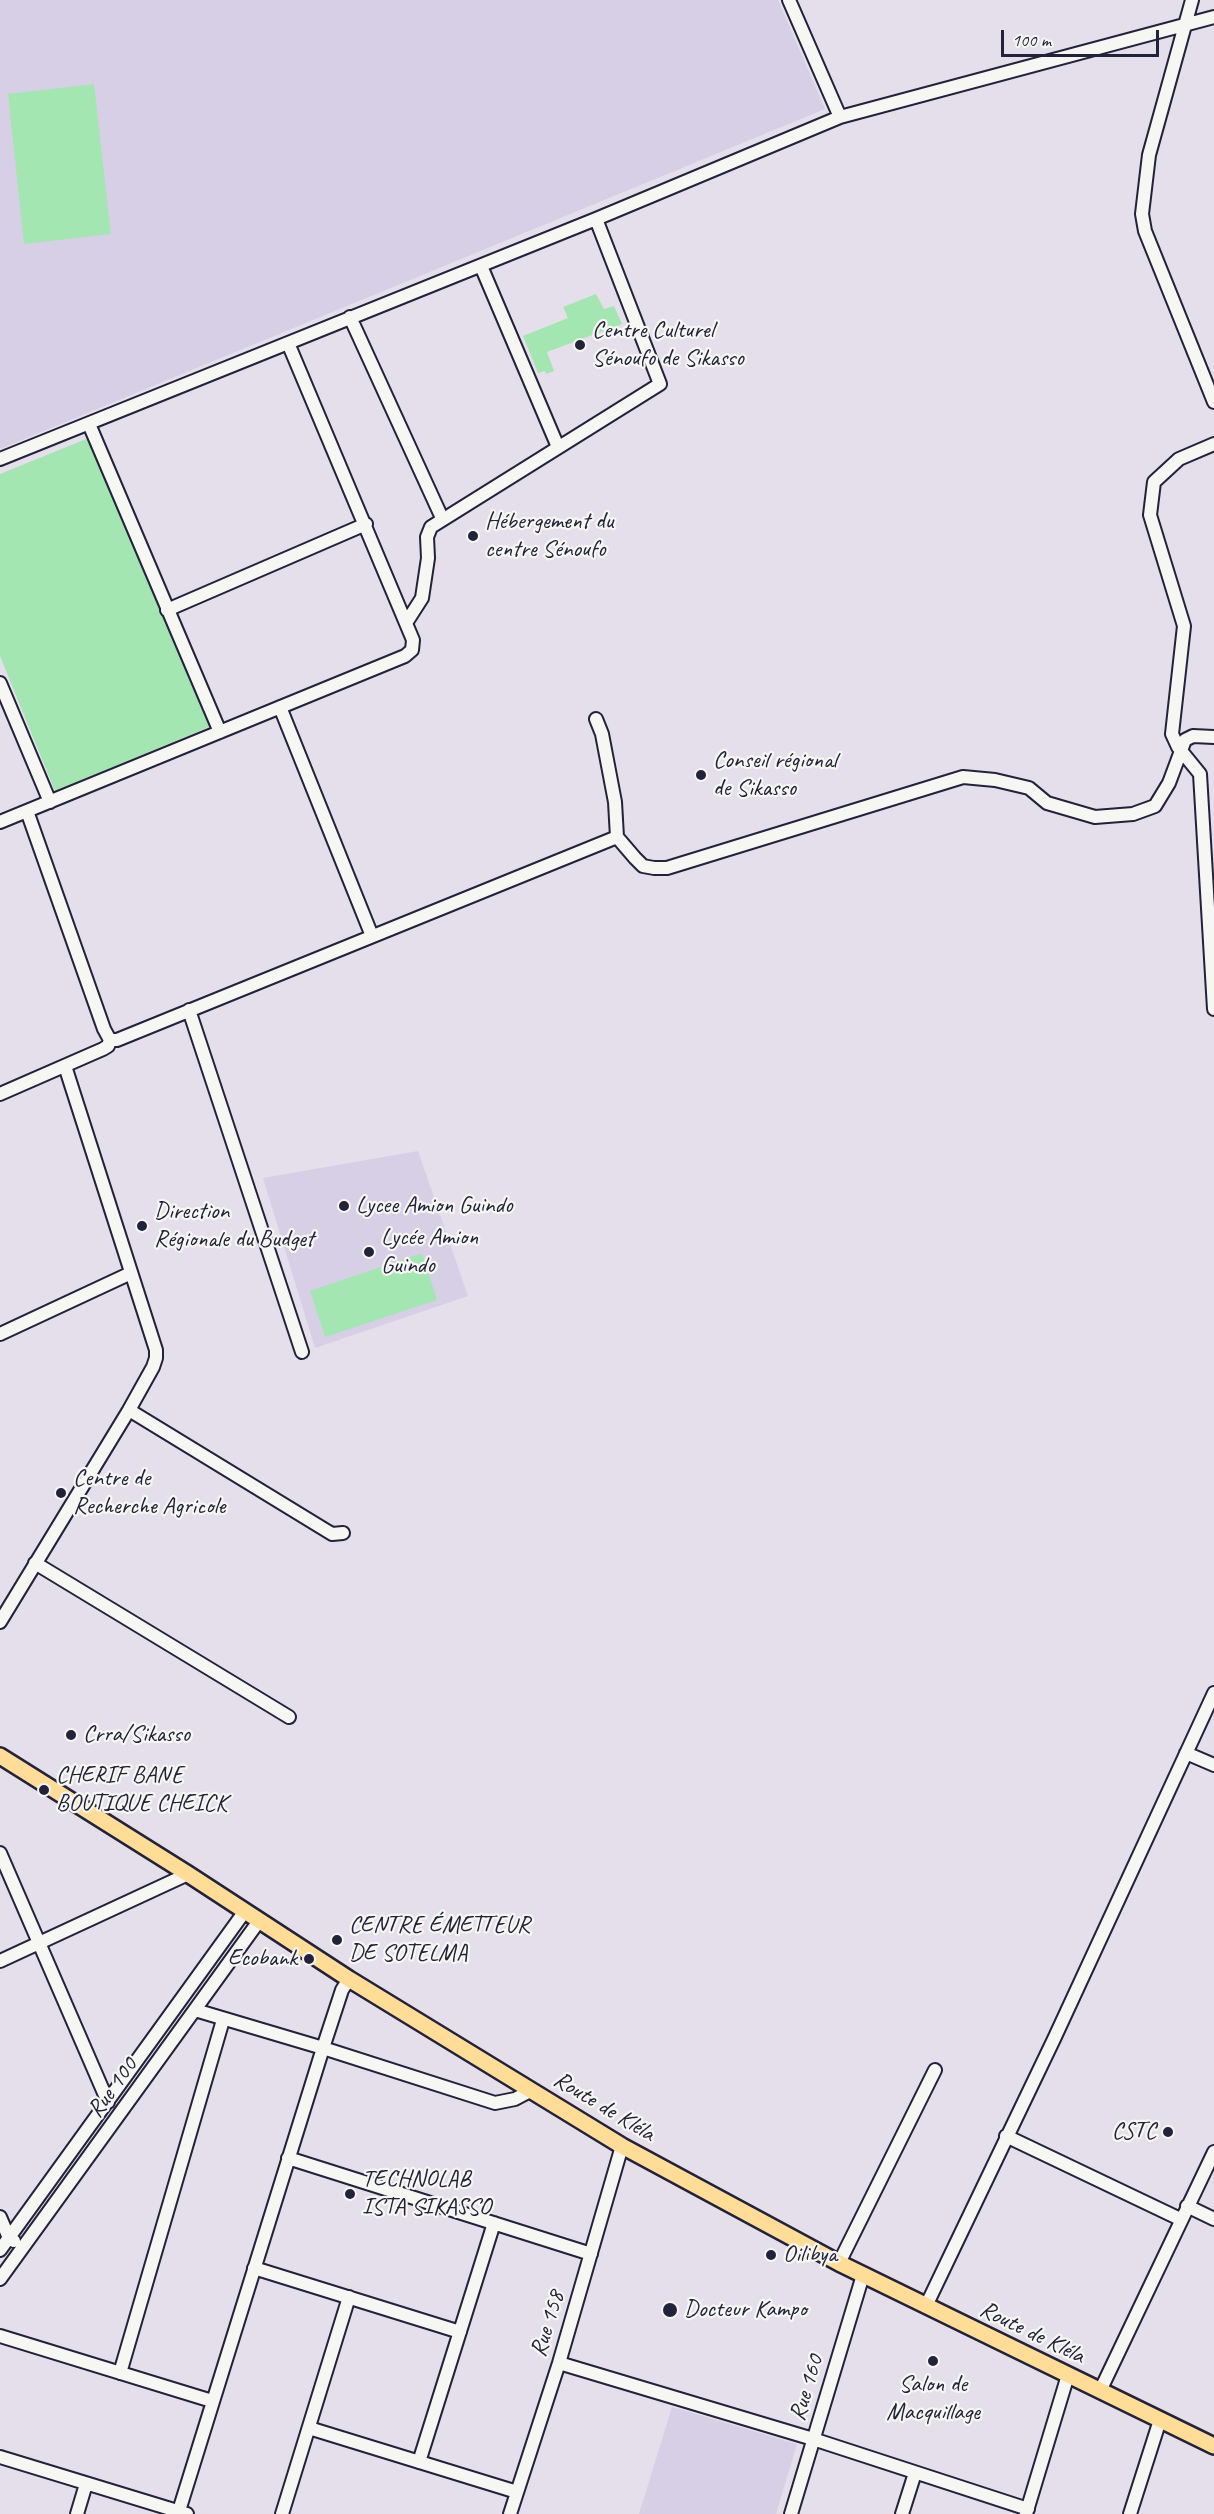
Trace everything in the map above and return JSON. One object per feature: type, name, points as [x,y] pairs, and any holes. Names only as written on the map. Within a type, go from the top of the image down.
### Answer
[{"type":"main road","name":"Route de Kléla","points":[[0,1756],[349,1979],[622,2146],[839,2263],[1214,2446]]},
{"type":"street","points":[[789,0],[840,117]]},
{"type":"street","points":[[1192,0],[1149,155],[1142,214],[1145,231],[1214,402]]},
{"type":"street","points":[[0,459],[596,219],[840,117],[1214,17]]},
{"type":"street","points":[[406,623],[422,598],[428,558],[427,537],[431,526],[660,384],[596,219]]},
{"type":"street","points":[[480,266],[558,447]]},
{"type":"street","points":[[350,317],[442,518]]},
{"type":"street","points":[[0,822],[405,656],[414,645],[366,524],[288,343]]},
{"type":"street","points":[[89,424],[220,732]]},
{"type":"street","points":[[1214,444],[1179,459],[1154,482],[1150,515],[1184,626],[1172,734],[1181,751],[1200,774],[1214,1009]]},
{"type":"street","points":[[167,610],[366,524]]},
{"type":"street","points":[[0,683],[50,802]]},
{"type":"street","points":[[280,707],[372,936]]},
{"type":"street","points":[[596,719],[602,734],[615,802],[617,837],[643,866],[667,868],[963,777],[995,780],[1029,788],[1047,803],[1095,817],[1133,814],[1155,806],[1169,783],[1185,740],[1193,736],[1214,737]]},
{"type":"street","points":[[27,811],[104,1029],[111,1040]]},
{"type":"street","points":[[111,1040],[117,1040],[617,837]]},
{"type":"street","points":[[189,1010],[302,1352]]},
{"type":"street","points":[[0,1094],[103,1049],[111,1040]]},
{"type":"street","points":[[0,1622],[129,1410],[156,1358],[156,1350],[65,1066]]},
{"type":"street","points":[[0,1334],[131,1273]]},
{"type":"street","points":[[129,1410],[332,1534],[343,1533]]},
{"type":"street","points":[[35,1563],[289,1717]]},
{"type":"street","points":[[926,2306],[1054,2039],[1214,1693]]},
{"type":"street","points":[[1186,1753],[1214,1765]]},
{"type":"street","points":[[0,1853],[108,2102]]},
{"type":"street","points":[[0,1961],[188,1874]]},
{"type":"street","points":[[0,2250],[245,1911]]},
{"type":"street","name":"Rue 100","points":[[0,2278],[259,1921]]},
{"type":"street","points":[[0,2457],[181,2513],[212,2401],[288,2158],[342,1990],[349,1979]]},
{"type":"street","points":[[195,2010],[495,2103],[516,2099],[532,2090]]},
{"type":"street","points":[[120,2373],[223,2020]]},
{"type":"street","points":[[839,2263],[935,2070]]},
{"type":"street","points":[[1006,2136],[1180,2219]]},
{"type":"street","name":"Rue 158","points":[[510,2514],[559,2364],[622,2146]]},
{"type":"street","points":[[1100,2391],[1180,2219],[1214,2152]]},
{"type":"street","points":[[288,2158],[591,2254]]},
{"type":"street","points":[[1187,2206],[1214,2219]]},
{"type":"street","points":[[0,2217],[9,2238],[24,2247]]},
{"type":"street","points":[[419,2462],[494,2223]]},
{"type":"street","points":[[254,2268],[460,2332]]},
{"type":"street","name":"Rue 160","points":[[791,2514],[863,2275]]},
{"type":"street","points":[[282,2514],[349,2297]]},
{"type":"street","points":[[0,2337],[212,2401]]},
{"type":"street","points":[[559,2364],[813,2439],[1027,2511],[1068,2376]]},
{"type":"street","points":[[1131,2514],[1160,2420]]},
{"type":"street","points":[[309,2428],[517,2492]]},
{"type":"street","points":[[902,2514],[915,2473]]},
{"type":"street","points":[[77,2514],[86,2484]]},
{"type":"shaded area","points":[[0,0],[778,0],[825,109],[0,449]]},
{"type":"shaded area","name":"Lycée Amion Guindo","points":[[418,1151],[468,1296],[315,1348],[263,1178]]},
{"type":"shaded area","points":[[672,2407],[797,2444],[776,2514],[639,2514]]},
{"type":"green space","points":[[94,84],[111,234],[24,244],[8,94]]},
{"type":"green space","points":[[596,294],[604,309],[614,306],[622,324],[547,352],[554,371],[546,374],[545,371],[538,373],[523,336],[568,318],[563,307]]},
{"type":"green space","points":[[91,437],[209,727],[55,791],[0,656],[0,474]]},
{"type":"green space","points":[[422,1253],[437,1300],[325,1337],[310,1291]]},
{"type":"place","name":"Centre Culturel Sénoufo de Sikasso","points":[[580,345]]},
{"type":"place","name":"Hébergement du centre Sénoufo","points":[[473,536]]},
{"type":"place","name":"Conseil régional de Sikasso","points":[[701,775]]},
{"type":"place","name":"Lycee Amion Guindo","points":[[344,1206]]},
{"type":"place","name":"Direction Régionale du Budget","points":[[142,1226]]},
{"type":"place","name":"Lycée Amion Guindo","points":[[369,1252]]},
{"type":"place","name":"Centre de Recherche Agricole","points":[[61,1493]]},
{"type":"place","name":"Crra/Sikasso","points":[[71,1735]]},
{"type":"place","name":"CHERIF BANE BOUTIQUE CHEICK","points":[[44,1790]]},
{"type":"place","name":"CENTRE ÉMETTEUR DE SOTELMA","points":[[337,1940]]},
{"type":"place","name":"Ecobank","points":[[309,1959]]},
{"type":"place","name":"CSTC","points":[[1168,2132]]},
{"type":"place","name":"TECHNOLAB ISTA SIKASSO","points":[[350,2194]]},
{"type":"place","name":"Oilibya","points":[[771,2255]]},
{"type":"place","name":"Docteur Kampo","points":[[670,2310]]},
{"type":"place","name":"Salon de Macquillage","points":[[933,2361]]}]
